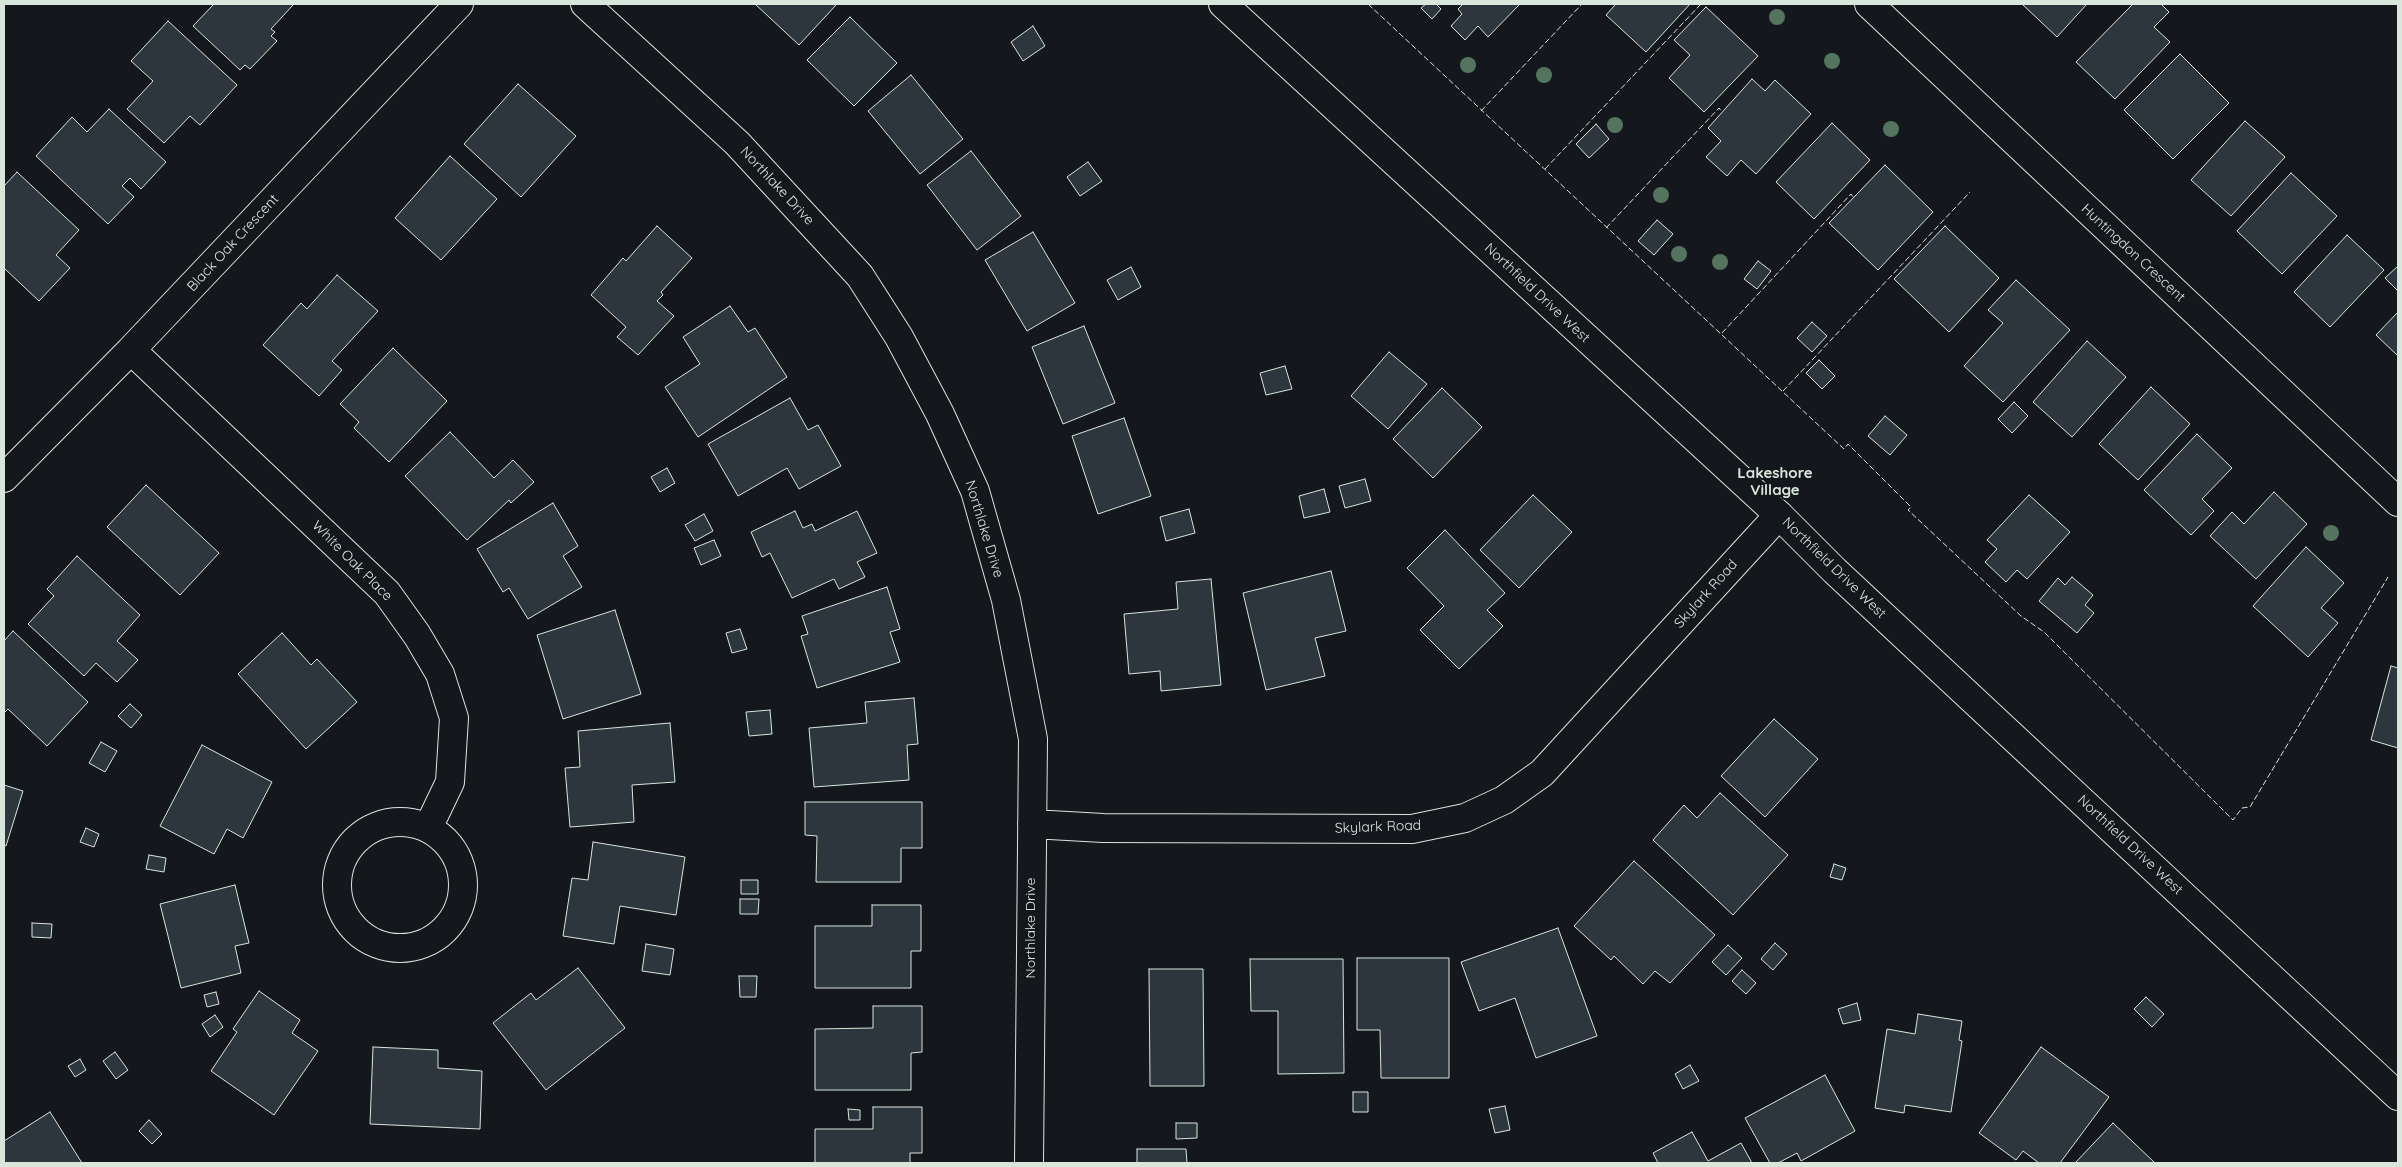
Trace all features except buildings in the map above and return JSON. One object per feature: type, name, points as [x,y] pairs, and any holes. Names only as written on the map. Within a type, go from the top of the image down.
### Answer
[{"type":"street","name":"Black Oak Crescent","points":[[4,478],[131,350],[459,4]]},
{"type":"street","name":"Northlake Drive","points":[[585,4],[737,143],[860,276],[899,337],[940,414],[974,491],[1006,600],[1033,739],[1029,1163]]},
{"type":"street","name":"Northfield Drive West","points":[[1223,4],[1779,516],[2398,1096]]},
{"type":"street","name":"Huntingdon Crescent","points":[[1869,4],[2398,502]]},
{"type":"street","name":"White Oak Place","points":[[131,350],[388,593],[417,635],[440,674],[454,718],[450,782],[428,828]]},
{"type":"street","name":"Skylark Road","points":[[1032,824],[1103,828],[1412,828],[1465,818],[1504,800],[1542,773],[1779,516]]},
{"type":"street","points":[[407,821],[428,828],[452,848],[460,866],[463,888],[458,909],[450,924],[433,939],[418,946],[395,948],[366,939],[344,916],[336,885],[338,867],[348,847],[364,832],[385,823],[407,821]]},
{"type":"fence","points":[[1368,4],[1844,449],[1848,444],[1911,507],[1908,510],[2021,616],[2044,632],[2233,820],[2242,808],[2250,807],[2388,577]]},
{"type":"fence","points":[[1481,111],[1582,4]]},
{"type":"fence","points":[[1545,169],[1701,4]]},
{"type":"fence","points":[[1606,228],[1719,108],[1722,112]]},
{"type":"fence","points":[[1783,391],[1970,192]]},
{"type":"fence","points":[[1722,333],[1851,194],[1854,198]]},
{"type":"district","name":"Lakeshore Village","points":[[1775,482]]}]
